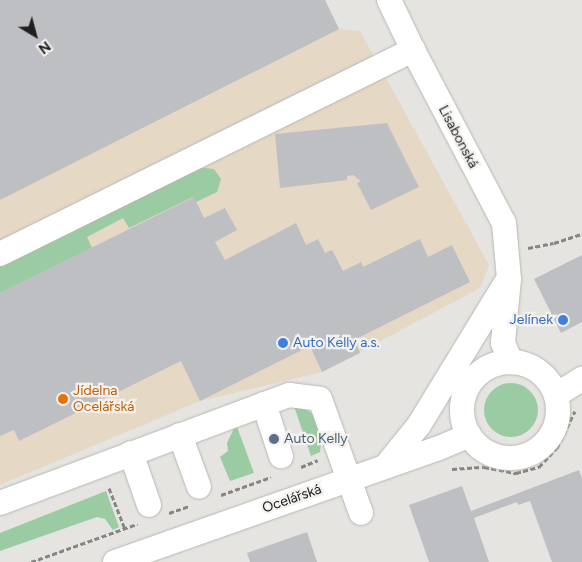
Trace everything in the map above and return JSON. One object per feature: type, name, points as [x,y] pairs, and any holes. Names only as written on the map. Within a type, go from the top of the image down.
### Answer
[{"type":"street","name":"Lisabonská","points":[[389,0],[413,50],[504,223],[509,279],[503,343],[511,362]]},
{"type":"street","points":[[0,254],[413,50]]},
{"type":"street","points":[[384,467],[419,425],[509,279]]},
{"type":"street","points":[[511,362],[526,364],[539,371],[549,382],[556,395],[558,410],[552,432],[537,450],[523,457],[507,458],[492,455],[479,447],[468,435],[463,421],[462,407],[465,392],[473,380],[484,370],[497,364],[511,362]]},
{"type":"street","points":[[556,395],[582,379]]},
{"type":"street","points":[[0,503],[289,395],[320,399],[361,514]]},
{"type":"street","points":[[264,404],[281,456]]},
{"type":"street","points":[[180,435],[199,487]]},
{"type":"street","name":"Ocelářská","points":[[115,562],[349,480],[468,435]]},
{"type":"street","points":[[131,453],[149,505]]},
{"type":"path","points":[[528,248],[554,243],[582,234]]},
{"type":"path","points":[[447,471],[473,467],[516,473],[539,467],[558,448],[576,408]]},
{"type":"path","points":[[109,488],[125,529]]},
{"type":"shaded area","points":[[0,0],[325,0],[339,29],[360,31],[489,265],[480,288],[322,372],[200,401],[0,485]]},
{"type":"green space","points":[[195,167],[214,169],[221,179],[217,192],[196,202],[193,197],[129,228],[123,218],[87,237],[92,248],[0,293],[0,264]]},
{"type":"green space","points":[[506,383],[516,383],[526,387],[534,395],[538,410],[534,425],[526,433],[516,437],[506,437],[496,433],[488,425],[484,415],[484,405],[488,395],[496,387]]},
{"type":"green space","points":[[293,403],[314,414],[323,427],[320,452],[311,456]]},
{"type":"green space","points":[[236,424],[254,473],[230,481],[220,457],[228,451],[227,443]]},
{"type":"green space","points":[[106,491],[119,527],[113,530],[105,519],[97,517],[0,551],[0,533]]},
{"type":"building","points":[[0,0],[325,0],[339,29],[0,200]]},
{"type":"building","points":[[387,123],[419,187],[371,210],[357,183],[361,181],[353,175],[347,176],[347,180],[280,188],[275,134]]},
{"type":"building","points":[[194,197],[204,218],[225,208],[237,230],[215,242],[225,260],[296,223],[306,245],[318,239],[325,253],[332,250],[343,271],[361,262],[363,267],[420,239],[428,257],[452,245],[470,282],[354,340],[360,353],[322,372],[310,346],[200,401],[181,361],[19,441],[14,430],[0,436],[0,293]]},
{"type":"building","points":[[582,255],[582,322],[561,333],[534,279]]},
{"type":"building","points":[[579,470],[582,479],[582,562],[552,562],[530,501],[518,505],[517,502],[474,518],[489,562],[429,562],[409,505],[462,486],[471,511]]},
{"type":"building","points":[[307,532],[317,562],[250,562],[247,553]]},
{"type":"place","name":"Jelínek","points":[[563,320]]},
{"type":"place","name":"Auto Kelly a.s.","points":[[283,343]]},
{"type":"place","name":"Jídelna Ocelářská","points":[[63,399]]},
{"type":"place","name":"Auto Kelly","points":[[274,439]]}]
